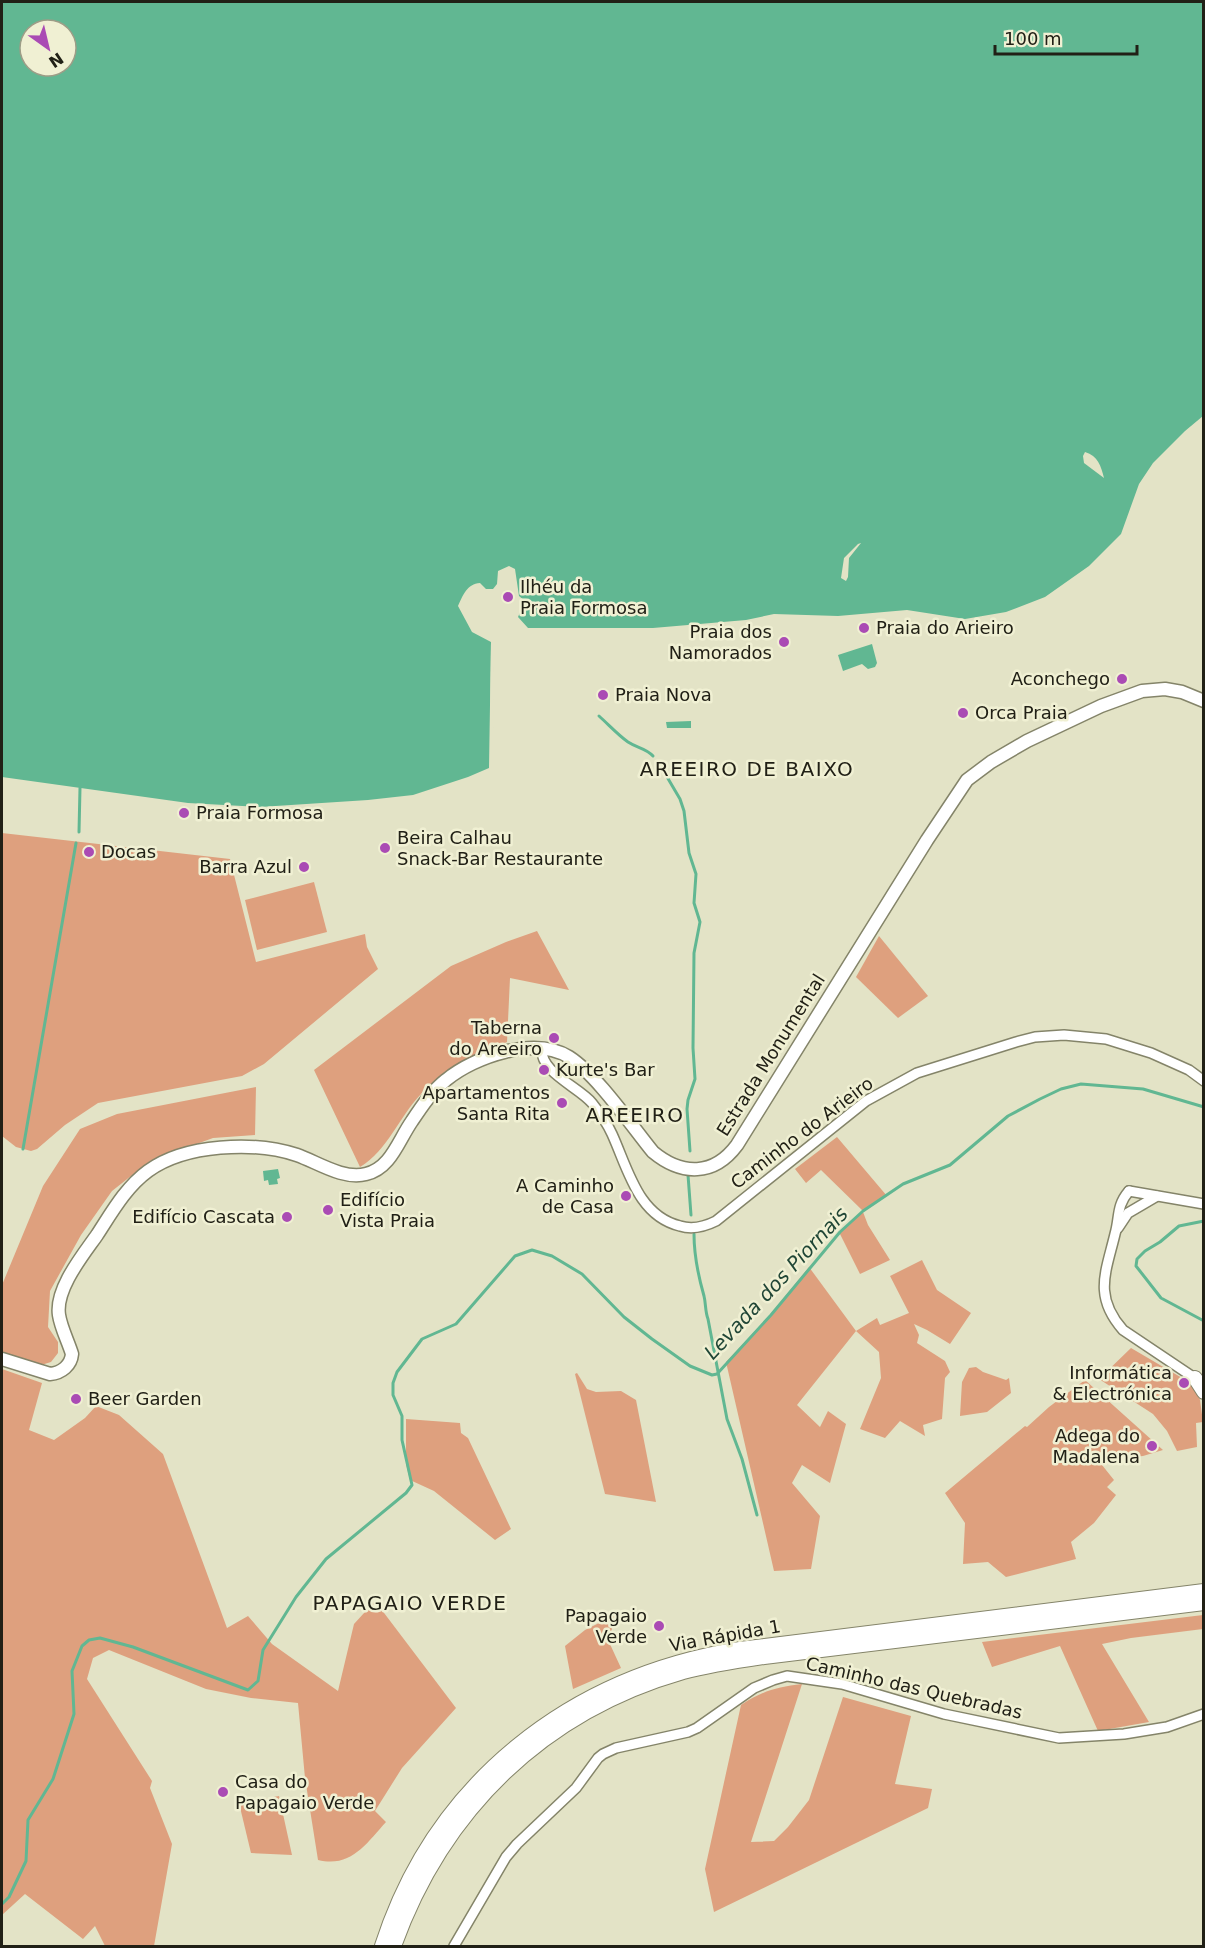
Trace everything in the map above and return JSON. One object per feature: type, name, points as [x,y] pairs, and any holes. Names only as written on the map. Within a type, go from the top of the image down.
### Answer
[{"type":"highway","points":[[1199,1381],[1203,1392]]},
{"type":"highway","points":[[1184,1594],[1203,1587]]},
{"type":"highway","name":"Via Rápida 1","points":[[382,1947],[391,1917],[418,1863],[446,1821],[478,1782],[510,1752],[553,1719],[581,1702],[703,1655],[1203,1591]]},
{"type":"highway","name":"Via Rápida 1","points":[[649,1677],[764,1657],[1203,1603]]},
{"type":"highway","name":"Via Rápida 1","points":[[394,1947],[412,1901],[428,1870],[456,1828],[486,1791],[517,1761],[552,1734],[623,1687]]},
{"type":"main road","name":"Estrada Monumental","points":[[2,1359],[50,1374],[67,1366],[72,1354],[58,1309],[66,1283],[127,1190],[147,1171],[165,1161],[192,1153],[233,1147],[272,1148],[351,1175],[374,1172],[390,1158],[427,1100],[447,1079],[462,1069],[502,1053],[522,1048],[542,1048],[568,1056],[585,1070],[653,1152],[662,1159],[672,1166],[696,1170],[716,1165],[731,1153],[741,1139],[927,840],[967,780],[991,762],[1028,741],[1101,706],[1142,691],[1165,689],[1182,692],[1203,701]]},
{"type":"street","name":"Caminho do Arieiro","points":[[542,1048],[541,1057],[548,1067],[590,1101],[606,1122],[634,1185],[649,1209],[667,1223],[691,1228],[716,1221],[866,1101],[917,1073],[1016,1042],[1035,1037],[1064,1035],[1106,1039],[1151,1053],[1189,1070],[1203,1081]]},
{"type":"street","points":[[1129,1191],[1203,1204]]},
{"type":"street","points":[[1128,1214],[1129,1191]]},
{"type":"street","points":[[1129,1191],[1121,1201],[1116,1232],[1104,1275],[1103,1287],[1109,1310],[1116,1322],[1131,1337],[1199,1381]]},
{"type":"street","points":[[1116,1232],[1128,1214],[1157,1197]]},
{"type":"street","name":"Caminho das Quebradas","points":[[454,1947],[506,1857],[516,1844],[576,1788],[603,1754],[688,1732],[754,1688],[773,1680],[787,1676],[842,1684],[944,1714],[1059,1738],[1124,1734],[1157,1728],[1203,1714]]},
{"type":"shaded area","points":[[2,2],[1203,2],[1203,416],[1153,463],[1139,484],[1121,534],[1089,566],[1045,597],[1006,612],[965,619],[907,610],[838,616],[774,614],[746,620],[653,628],[528,628],[518,617],[525,601],[519,596],[515,569],[509,566],[498,571],[497,584],[493,589],[486,589],[480,583],[472,585],[458,606],[472,632],[491,642],[489,768],[413,795],[260,807],[188,803],[2,777]],"holes":[[[1085,452],[1096,459],[1104,478],[1084,463]],[[861,543],[849,558],[846,581],[841,578],[844,558]]]},
{"type":"shaded area","points":[[872,644],[877,663],[875,667],[868,669],[862,664],[843,671],[838,655]]},
{"type":"shaded area","points":[[691,721],[691,728],[667,728],[666,722]]},
{"type":"shaded area","points":[[2,833],[230,859],[256,962],[365,934],[367,947],[378,969],[264,1064],[242,1076],[98,1103],[65,1125],[37,1149],[31,1151],[16,1147],[2,1136]]},
{"type":"shaded area","points":[[314,882],[327,932],[257,950],[245,900]]},
{"type":"shaded area","points":[[537,931],[569,990],[510,978],[507,1042],[461,1063],[430,1085],[413,1103],[378,1152],[360,1167],[314,1070],[451,966]]},
{"type":"shaded area","points":[[879,936],[928,996],[898,1018],[856,977]]},
{"type":"shaded area","points":[[256,1087],[255,1135],[213,1138],[150,1161],[112,1191],[81,1235],[50,1291],[48,1327],[58,1342],[58,1353],[51,1362],[38,1366],[2,1352],[2,1285],[43,1186],[80,1129],[117,1114]]},
{"type":"shaded area","points":[[837,1137],[887,1196],[863,1212],[868,1225],[890,1260],[860,1274],[839,1232],[863,1211],[821,1170],[806,1183],[795,1169]]},
{"type":"shaded area","points":[[278,1169],[280,1178],[277,1179],[278,1184],[269,1185],[268,1180],[264,1181],[263,1171]]},
{"type":"shaded area","points":[[922,1260],[937,1290],[971,1313],[950,1344],[914,1324],[919,1335],[917,1343],[945,1361],[950,1372],[945,1378],[942,1419],[923,1425],[925,1436],[900,1421],[885,1438],[860,1429],[881,1378],[879,1352],[856,1331],[877,1318],[880,1325],[909,1313],[890,1276]]},
{"type":"shaded area","points":[[809,1267],[856,1331],[797,1405],[820,1427],[828,1411],[846,1424],[830,1483],[802,1465],[792,1483],[820,1516],[811,1569],[774,1571],[726,1362],[770,1315]]},
{"type":"shaded area","points":[[1131,1348],[1194,1385],[1200,1400],[1203,1422],[1196,1423],[1197,1447],[1177,1451],[1167,1431],[1153,1414],[1099,1379]]},
{"type":"shaded area","points":[[976,1367],[983,1372],[1006,1380],[1009,1378],[1011,1393],[987,1412],[960,1416],[962,1382],[969,1368]]},
{"type":"shaded area","points":[[2,1369],[42,1383],[29,1430],[54,1440],[85,1418],[96,1406],[119,1415],[163,1454],[227,1628],[248,1616],[272,1644],[338,1691],[354,1624],[375,1601],[456,1708],[402,1768],[375,1811],[386,1822],[357,1852],[340,1861],[318,1860],[305,1778],[298,1703],[251,1698],[206,1689],[109,1650],[93,1658],[87,1679],[152,1781],[150,1788],[172,1844],[154,1946],[105,1946],[95,1926],[83,1939],[25,1894],[2,1915]]},
{"type":"shaded area","points":[[577,1373],[587,1389],[596,1392],[621,1391],[636,1400],[656,1502],[605,1494],[575,1374]]},
{"type":"shaded area","points":[[1085,1380],[1163,1450],[1143,1456],[1112,1459],[1102,1465],[1114,1480],[1107,1487],[1116,1495],[1094,1523],[1071,1542],[1076,1559],[1006,1577],[988,1562],[963,1564],[965,1523],[945,1493],[1025,1426],[1027,1427]]},
{"type":"shaded area","points":[[406,1419],[460,1423],[461,1433],[468,1438],[511,1529],[495,1540],[434,1491],[410,1480],[406,1464]]},
{"type":"shaded area","points":[[615,1615],[609,1642],[621,1668],[573,1689],[565,1646],[585,1630]]},
{"type":"shaded area","points":[[1203,1615],[1203,1629],[1102,1644],[1149,1722],[1098,1731],[1060,1646],[992,1667],[982,1642]]},
{"type":"shaded area","points":[[802,1684],[751,1842],[774,1841],[809,1800],[843,1697],[911,1716],[895,1784],[932,1789],[928,1808],[714,1912],[705,1869],[741,1705],[770,1690]]},
{"type":"shaded area","points":[[279,1796],[292,1855],[251,1853],[239,1803]]},
{"type":"pier","points":[[491,642],[494,642],[493,730],[490,728]]},
{"type":"waterway","points":[[599,716],[628,742],[653,756]]},
{"type":"waterway","points":[[660,765],[680,799],[684,811],[689,853],[696,874],[694,903],[700,922],[694,953],[695,1079],[687,1109],[690,1151]]},
{"type":"waterway","points":[[79,832],[80,788]]},
{"type":"waterway","points":[[23,1149],[76,843]]},
{"type":"waterway","name":"Levada dos Piornais","points":[[2,1904],[9,1897],[26,1861],[28,1820],[53,1779],[74,1714],[72,1671],[82,1646],[89,1640],[100,1638],[133,1647],[248,1690],[258,1681],[263,1650],[296,1597],[326,1559],[406,1493],[412,1485],[402,1440],[402,1416],[393,1395],[393,1383],[397,1372],[422,1339],[456,1324],[515,1256],[532,1250],[552,1256],[582,1274],[624,1317],[652,1339],[690,1366],[712,1375],[717,1374],[771,1315],[840,1232],[863,1211],[903,1184],[950,1165],[1008,1116],[1061,1089],[1081,1084],[1143,1089],[1204,1107]]},
{"type":"waterway","points":[[688,1175],[691,1215]]},
{"type":"waterway","name":"Levada dos Piornais","points":[[1204,1221],[1179,1226],[1145,1251],[1137,1259],[1136,1266],[1161,1298],[1204,1321]]},
{"type":"waterway","name":"Levada dos Piornais","points":[[694,1234],[697,1265],[727,1419],[742,1459],[757,1515]]},
{"type":"place","name":"Ilhéu da Praia Formosa","points":[[508,597]]},
{"type":"place","name":"Praia do Arieiro","points":[[864,628]]},
{"type":"place","name":"Praia dos Namorados","points":[[784,642]]},
{"type":"place","name":"Aconchego","points":[[1122,679]]},
{"type":"place","name":"Praia Nova","points":[[603,695]]},
{"type":"place","name":"Orca Praia","points":[[963,713]]},
{"type":"place","name":"Praia Formosa","points":[[184,813]]},
{"type":"place","name":"Beira Calhau Snack-Bar Restaurante","points":[[385,848]]},
{"type":"place","name":"Docas","points":[[89,852]]},
{"type":"place","name":"Barra Azul","points":[[304,867]]},
{"type":"place","name":"Taberna do Areeiro","points":[[554,1038]]},
{"type":"place","name":"Kurte's Bar","points":[[544,1070]]},
{"type":"place","name":"Apartamentos Santa Rita","points":[[562,1103]]},
{"type":"place","name":"A Caminho de Casa","points":[[626,1196]]},
{"type":"place","name":"Edifício Vista Praia","points":[[328,1210]]},
{"type":"place","name":"Edifício Cascata","points":[[287,1217]]},
{"type":"place","name":"Informática & Electrónica","points":[[1184,1383]]},
{"type":"place","name":"Beer Garden","points":[[76,1399]]},
{"type":"place","name":"Adega do Madalena","points":[[1152,1446]]},
{"type":"place","name":"Papagaio Verde","points":[[659,1626]]},
{"type":"place","name":"Casa do Papagaio Verde","points":[[223,1792]]},
{"type":"district","name":"AREEIRO DE BAIXO","points":[[747,769]]},
{"type":"district","name":"AREEIRO","points":[[635,1115]]},
{"type":"district","name":"PAPAGAIO VERDE","points":[[410,1603]]}]
